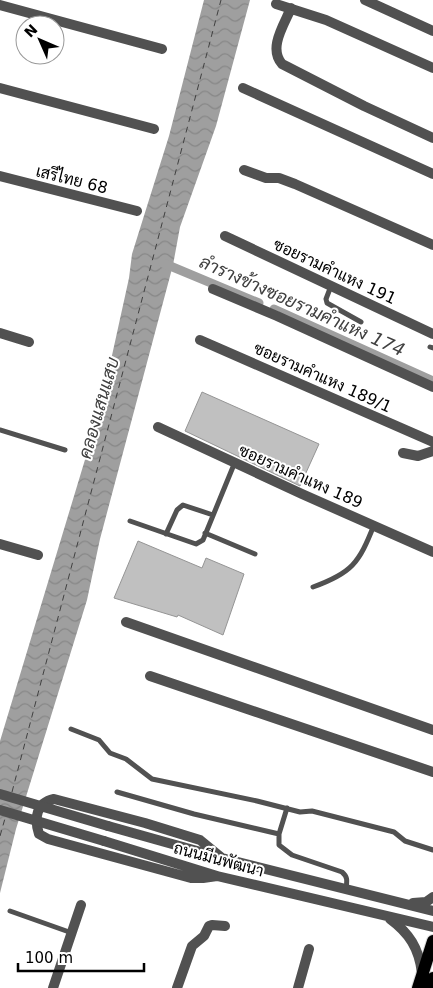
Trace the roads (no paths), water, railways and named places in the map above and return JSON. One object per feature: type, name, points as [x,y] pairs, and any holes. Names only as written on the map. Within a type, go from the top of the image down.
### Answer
[{"type":"main road","points":[[430,988],[424,981],[433,941]]},
{"type":"street","points":[[365,0],[433,31]]},
{"type":"street","points":[[276,4],[326,20],[433,68]]},
{"type":"street","points":[[0,5],[162,49]]},
{"type":"street","points":[[291,8],[275,50],[282,64],[364,106],[433,138]]},
{"type":"street","points":[[0,88],[154,129]]},
{"type":"street","points":[[243,88],[433,174]]},
{"type":"street","points":[[244,170],[266,178],[279,178],[295,184],[433,245]]},
{"type":"street","name":"เสรีไทย 68","points":[[0,176],[137,211]]},
{"type":"street","name":"ซอยรามคำแหง 191","points":[[225,236],[433,334]]},
{"type":"street","points":[[213,290],[277,316],[433,387]]},
{"type":"street","points":[[0,333],[29,342]]},
{"type":"street","name":"ซอยรามคำแหง 189/1","points":[[200,340],[433,442]]},
{"type":"street","name":"ซอยรามคำแหง 189","points":[[158,427],[433,552]]},
{"type":"street","points":[[403,453],[418,456],[433,451]]},
{"type":"street","points":[[0,544],[38,555]]},
{"type":"street","points":[[126,622],[433,730]]},
{"type":"street","points":[[150,676],[433,772]]},
{"type":"street","name":"ถนนมีนพัฒนา","points":[[0,794],[222,858],[433,911]]},
{"type":"street","points":[[217,876],[191,878],[48,838],[39,834],[36,816],[38,809],[43,804],[54,799],[146,823],[200,840],[222,858]]},
{"type":"street","name":"ถนนมีนพัฒนา","points":[[0,810],[217,876],[433,927]]},
{"type":"street","points":[[402,902],[426,902],[433,896]]},
{"type":"street","points":[[53,988],[81,905]]},
{"type":"street","points":[[386,916],[402,928],[414,942],[424,981]]},
{"type":"street","points":[[177,988],[192,946],[204,936],[209,926],[225,926]]},
{"type":"street","points":[[298,988],[309,949]]},
{"type":"lane","points":[[332,286],[326,299],[327,303],[361,322]]},
{"type":"lane","points":[[0,430],[65,450]]},
{"type":"lane","points":[[130,521],[196,544],[203,540],[235,462]]},
{"type":"lane","points":[[166,534],[177,510],[183,505],[213,515]]},
{"type":"lane","points":[[312,587],[341,575],[353,565],[364,551],[374,525]]},
{"type":"lane","points":[[205,533],[255,554]]},
{"type":"lane","points":[[71,729],[99,740],[110,753],[126,759],[152,778],[300,812],[312,812],[394,832],[405,842],[433,850]]},
{"type":"lane","points":[[117,792],[194,814],[279,834]]},
{"type":"lane","points":[[287,808],[279,834],[279,845],[292,855],[342,872],[346,875],[347,879],[346,889]]},
{"type":"lane","points":[[10,911],[72,933]]},
{"type":"water","points":[[204,0],[250,0],[216,126],[180,227],[173,265],[100,539],[87,600],[16,829],[0,893],[0,741],[100,410],[129,278],[132,254],[169,136]]},
{"type":"waterway","name":"ลำรางข้างซอยรามคำแหง 174","points":[[163,263],[259,303]]},
{"type":"waterway","name":"ลำรางข้างซอยรามคำแหง 174","points":[[274,309],[433,381]]},
{"type":"water label","name":"คลองแสนแสบ","points":[[99,408]]}]
